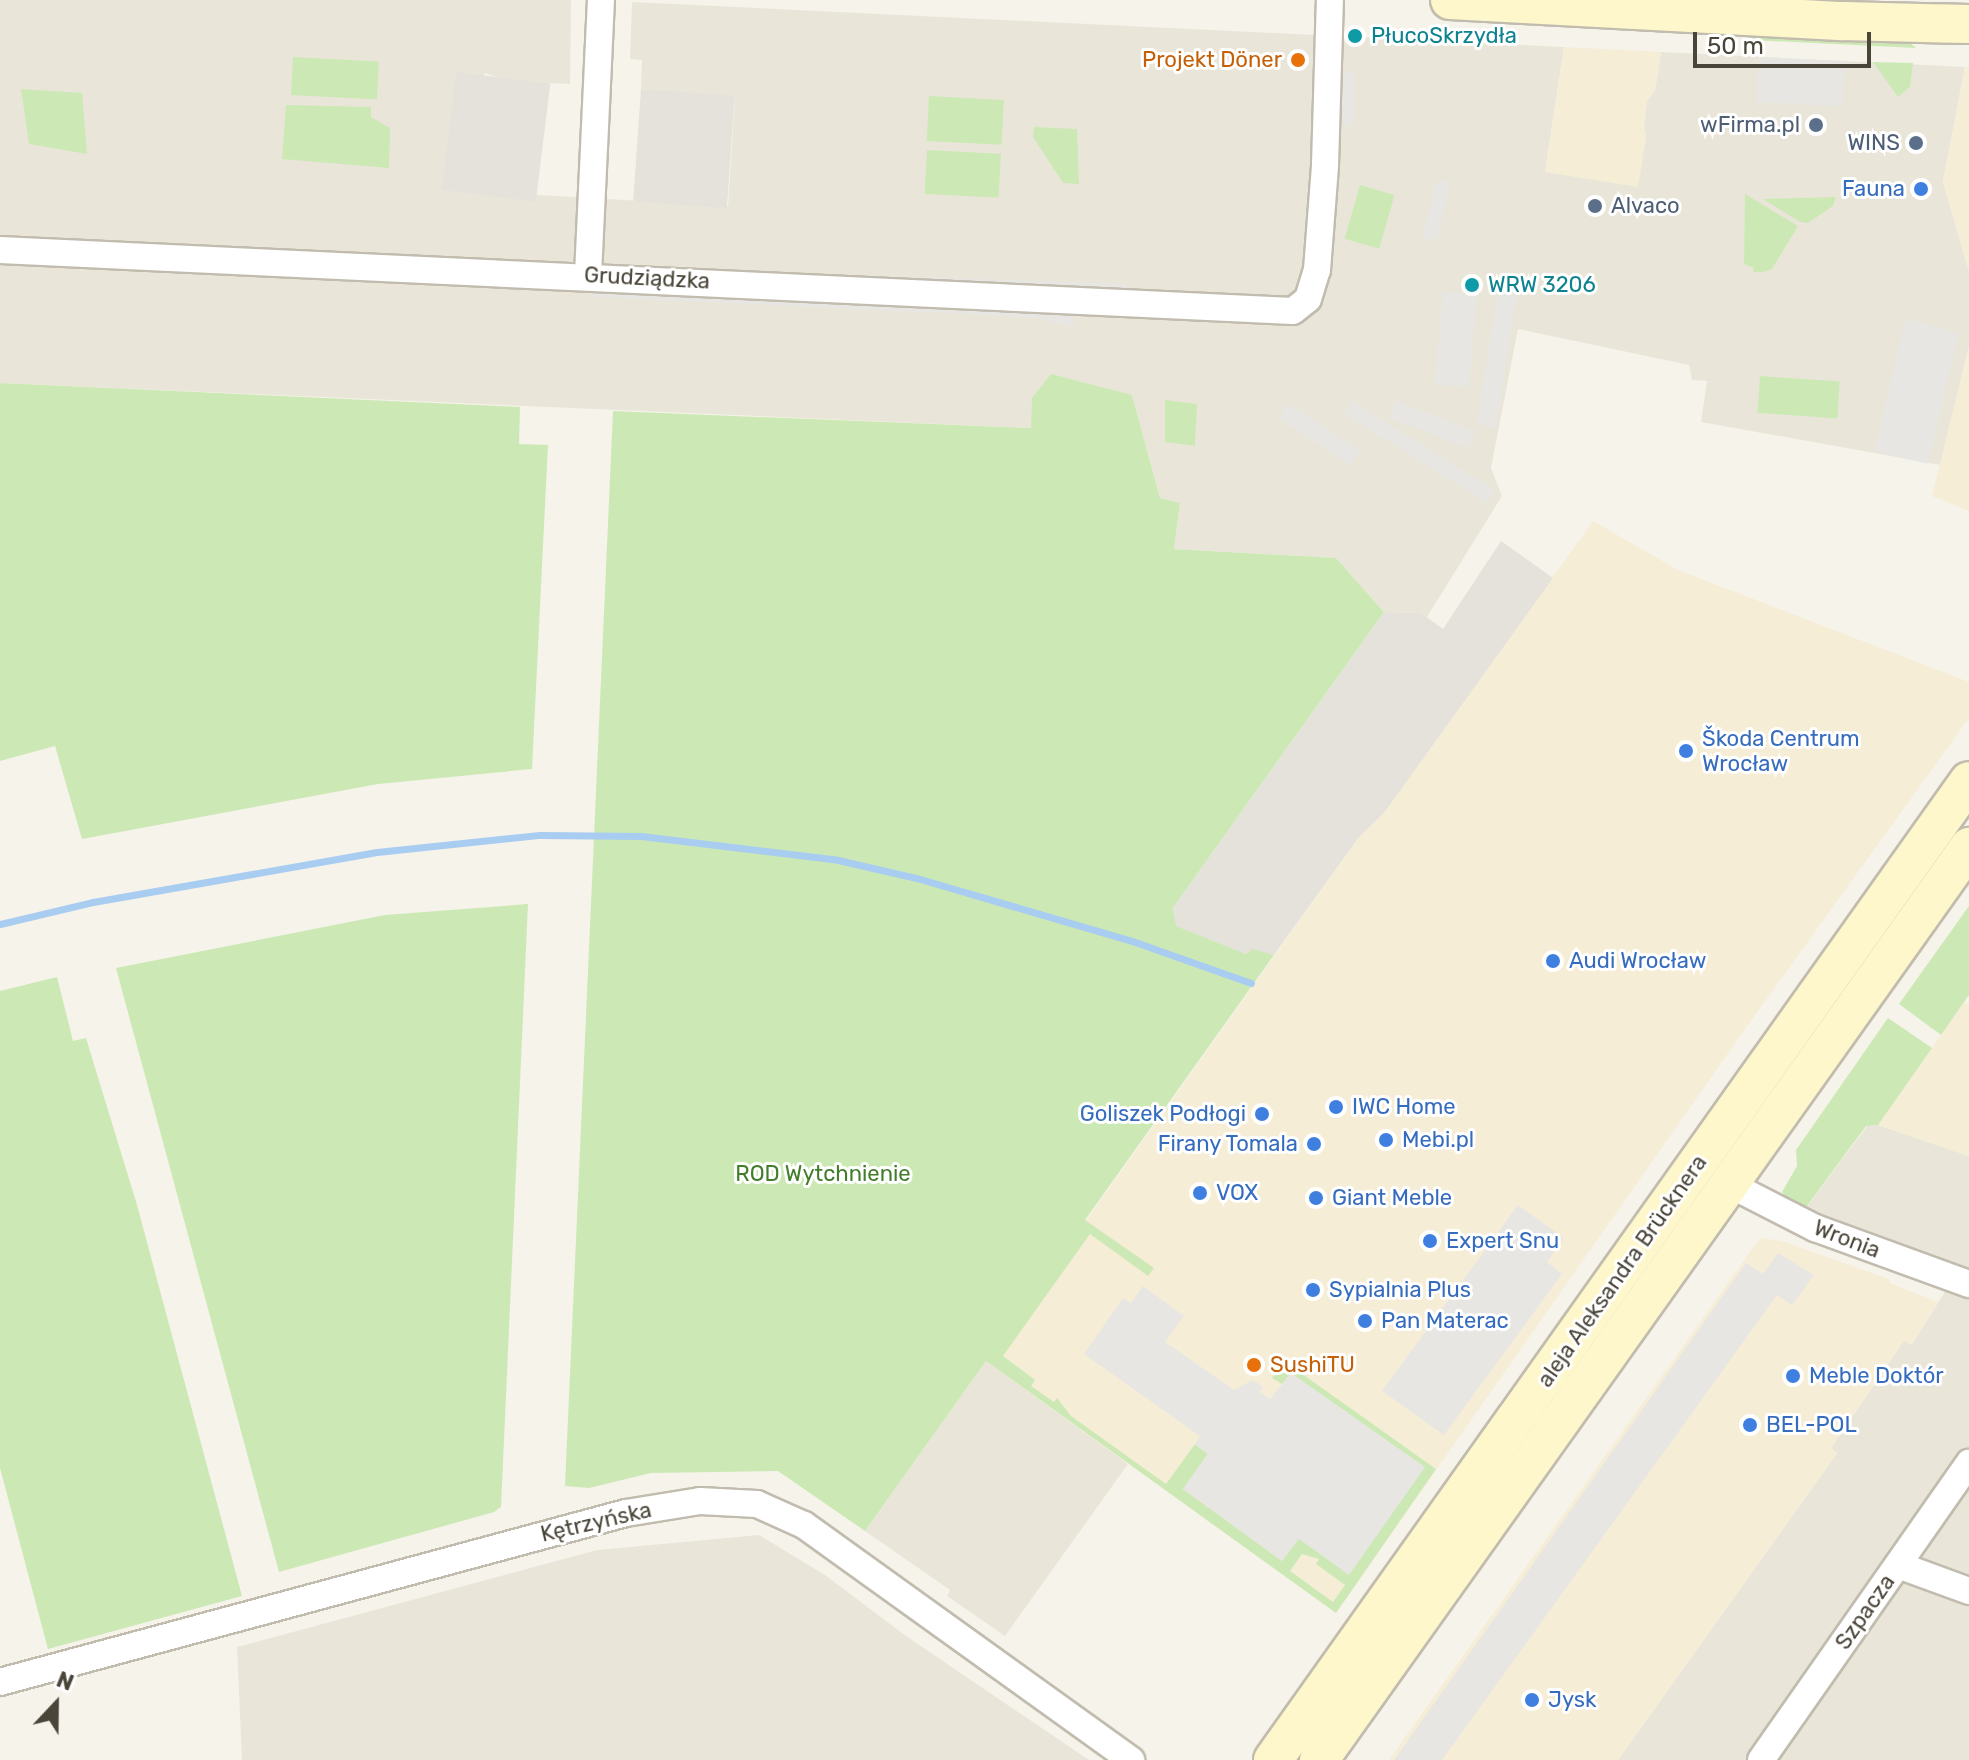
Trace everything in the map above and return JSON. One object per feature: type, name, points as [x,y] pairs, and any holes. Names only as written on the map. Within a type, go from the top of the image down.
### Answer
[{"type":"main road","points":[[1450,0],[1843,21],[1969,24]]},
{"type":"main road","name":"aleja Aleksandra Brücknera","points":[[1273,1760],[1969,781]]},
{"type":"main road","name":"aleja Aleksandra Brücknera","points":[[1319,1760],[1966,855]]},
{"type":"street","points":[[588,275],[601,0]]},
{"type":"street","name":"Grudziądzka","points":[[0,250],[588,275],[1293,311],[1308,299],[1317,270],[1325,165],[1330,0]]},
{"type":"street","points":[[1928,838],[1966,855]]},
{"type":"street","name":"Wronia","points":[[1729,1184],[1815,1228],[1969,1284]]},
{"type":"street","name":"Szpacza","points":[[1761,1760],[1969,1463]]},
{"type":"street","name":"Kętrzyńska","points":[[0,1682],[626,1513],[700,1501],[757,1504],[804,1525],[1131,1760]]},
{"type":"street","points":[[1898,1565],[1969,1591]]},
{"type":"shaded area","points":[[0,0],[571,0],[570,84],[507,81],[485,73],[451,190],[728,206],[735,97],[641,89],[642,60],[630,59],[632,2],[1564,47],[1545,172],[1646,137],[1647,101],[1655,90],[1661,52],[1965,67],[1943,182],[1969,271],[1969,346],[1941,465],[1701,422],[1707,381],[1692,380],[1689,365],[1518,329],[1491,468],[1502,496],[1427,617],[1421,613],[1384,612],[1336,558],[1174,549],[1180,503],[1160,498],[1132,395],[1032,398],[1032,428],[0,383]]},
{"type":"shaded area","points":[[1564,47],[1661,52],[1655,90],[1647,101],[1646,137],[1638,187],[1545,172]]},
{"type":"shaded area","points":[[1759,57],[1845,62],[1843,106],[1757,102]]},
{"type":"shaded area","points":[[1965,67],[1969,67],[1969,271],[1943,182]]},
{"type":"shaded area","points":[[1335,71],[1355,73],[1354,125],[1336,126]]},
{"type":"shaded area","points":[[456,72],[550,84],[536,202],[441,190]]},
{"type":"shaded area","points":[[641,89],[735,96],[727,208],[633,202]]},
{"type":"shaded area","points":[[1451,179],[1438,237],[1422,241],[1435,183]]},
{"type":"shaded area","points":[[623,267],[1126,284],[1126,297]]},
{"type":"shaded area","points":[[1500,279],[1519,282],[1496,427],[1477,424]]},
{"type":"shaded area","points":[[594,280],[1072,309],[1074,328],[1012,316],[594,297]]},
{"type":"shaded area","points":[[1443,292],[1477,295],[1469,388],[1435,385]]},
{"type":"shaded area","points":[[1905,320],[1959,332],[1928,464],[1875,452]]},
{"type":"shaded area","points":[[1969,346],[1969,511],[1932,496]]},
{"type":"shaded area","points":[[1352,401],[1494,490],[1487,503],[1344,414]]},
{"type":"shaded area","points":[[1396,401],[1475,431],[1469,448],[1390,418]]},
{"type":"shaded area","points":[[1289,404],[1360,450],[1350,465],[1279,419]]},
{"type":"shaded area","points":[[1593,521],[1678,570],[1969,682],[1969,718],[1745,1029],[1336,1613],[986,1361],[1359,837],[1384,813]]},
{"type":"shaded area","points":[[1501,541],[1553,578],[1384,813],[1359,837],[1274,955],[1253,950],[1246,954],[1175,926],[1173,908],[1384,612],[1421,613],[1443,629]]},
{"type":"shaded area","points":[[1964,1002],[1969,1005],[1969,1156],[1878,1125]]},
{"type":"shaded area","points":[[1878,1125],[1969,1156],[1969,1274],[1803,1212],[1867,1126]]},
{"type":"shaded area","points":[[1518,1205],[1564,1238],[1547,1262],[1562,1274],[1444,1435],[1382,1391]]},
{"type":"shaded area","points":[[1760,1238],[1782,1241],[1889,1279],[1890,1283],[1938,1302],[1911,1345],[1904,1340],[1831,1448],[1837,1453],[1618,1760],[1389,1760]]},
{"type":"shaded area","points":[[1778,1253],[1814,1275],[1792,1305],[1777,1295],[1442,1760],[1394,1760],[1746,1263],[1763,1274]]},
{"type":"shaded area","points":[[1143,1286],[1184,1316],[1165,1342],[1234,1390],[1253,1380],[1263,1387],[1259,1392],[1270,1399],[1291,1373],[1425,1467],[1349,1575],[1299,1539],[1282,1561],[1183,1489],[1208,1454],[1195,1444],[1200,1436],[1084,1354],[1123,1298],[1131,1303]]},
{"type":"shaded area","points":[[1948,1287],[1969,1296],[1969,1760],[1618,1760],[1837,1453],[1831,1448],[1905,1339],[1912,1344]]},
{"type":"shaded area","points":[[986,1361],[1128,1464],[1005,1636],[947,1596],[950,1590],[865,1531]]},
{"type":"shaded area","points":[[759,1535],[825,1575],[906,1636],[1089,1760],[242,1760],[237,1647],[597,1550]]},
{"type":"green space","points":[[1754,35],[1905,39],[1916,48],[1751,40]]},
{"type":"green space","points":[[293,57],[379,62],[377,99],[291,95]]},
{"type":"green space","points":[[1873,62],[1913,63],[1910,87],[1898,97]]},
{"type":"green space","points":[[21,89],[82,93],[87,154],[29,144]]},
{"type":"green space","points":[[929,96],[1004,100],[1002,145],[927,141]]},
{"type":"green space","points":[[286,105],[371,107],[371,117],[390,128],[389,168],[282,159]]},
{"type":"green space","points":[[1034,127],[1077,129],[1079,184],[1063,183],[1033,137]]},
{"type":"green space","points":[[927,150],[1001,154],[999,198],[925,194]]},
{"type":"green space","points":[[1360,185],[1395,195],[1379,249],[1345,239]]},
{"type":"green space","points":[[1745,194],[1798,226],[1772,269],[1763,272],[1753,272],[1754,268],[1744,264]]},
{"type":"green space","points":[[1836,197],[1833,206],[1808,223],[1800,222],[1763,199]]},
{"type":"green space","name":"ROD Wytchnienie","points":[[1051,374],[1132,395],[1160,498],[1180,503],[1174,549],[1336,558],[1384,612],[1173,908],[1176,926],[1246,954],[1253,949],[1274,955],[1085,1220],[1154,1268],[1148,1276],[1090,1234],[1003,1356],[1035,1380],[1031,1386],[1054,1402],[1057,1398],[1071,1416],[1166,1484],[1195,1444],[1208,1454],[1183,1489],[1282,1561],[1291,1373],[1282,1384],[1272,1378],[1284,1361],[1436,1469],[1336,1613],[986,1361],[865,1531],[778,1471],[651,1473],[589,1488],[565,1486],[613,411],[1031,428],[1032,398]],"holes":[[[1302,1554],[1319,1559],[1316,1564],[1345,1585],[1333,1602],[1290,1571]]]},
{"type":"green space","points":[[1760,376],[1840,382],[1837,418],[1757,413]]},
{"type":"green space","points":[[0,383],[520,407],[519,444],[548,445],[532,769],[378,784],[82,839],[55,746],[0,761]]},
{"type":"green space","points":[[1165,400],[1197,404],[1195,446],[1165,442]]},
{"type":"green space","points":[[528,904],[501,1507],[494,1512],[279,1572],[116,968],[385,915]]},
{"type":"green space","points":[[1969,906],[1969,995],[1941,1035],[1899,1004]]},
{"type":"green space","points":[[1923,936],[1928,942],[1774,1157],[1775,1149]]},
{"type":"green space","points":[[57,977],[73,1041],[86,1038],[137,1205],[242,1596],[48,1649],[0,1468],[0,991]]},
{"type":"green space","points":[[1888,1018],[1932,1048],[1878,1125],[1866,1126],[1804,1210],[1794,1206],[1782,1192],[1797,1166],[1796,1150]]},
{"type":"waterway","points":[[0,924],[93,902],[377,852],[540,835],[641,836],[838,860],[920,879],[1135,942],[1251,983]]},
{"type":"place","name":"PłucoSkrzydła","points":[[1355,36]]},
{"type":"place","name":"Projekt Döner","points":[[1298,60]]},
{"type":"place","name":"wFirma.pl","points":[[1816,125]]},
{"type":"place","name":"WINS","points":[[1916,143]]},
{"type":"place","name":"Fauna","points":[[1921,189]]},
{"type":"place","name":"Alvaco","points":[[1595,206]]},
{"type":"place","name":"WRW 3206","points":[[1472,285]]},
{"type":"place","name":"Škoda Centrum Wrocław","points":[[1686,751]]},
{"type":"place","name":"Audi Wrocław","points":[[1553,961]]},
{"type":"place","name":"IWC Home","points":[[1336,1107]]},
{"type":"place","name":"Goliszek Podłogi","points":[[1262,1114]]},
{"type":"place","name":"Mebi.pl","points":[[1386,1140]]},
{"type":"place","name":"Firany Tomala","points":[[1314,1144]]},
{"type":"place","name":"VOX","points":[[1200,1193]]},
{"type":"place","name":"Giant Meble","points":[[1316,1198]]},
{"type":"place","name":"Expert Snu","points":[[1430,1241]]},
{"type":"place","name":"Sypialnia Plus","points":[[1313,1290]]},
{"type":"place","name":"Pan Materac","points":[[1365,1321]]},
{"type":"place","name":"SushiTU","points":[[1254,1365]]},
{"type":"place","name":"Meble Doktór","points":[[1793,1376]]},
{"type":"place","name":"BEL-POL","points":[[1750,1425]]},
{"type":"place","name":"Jysk","points":[[1532,1700]]}]
